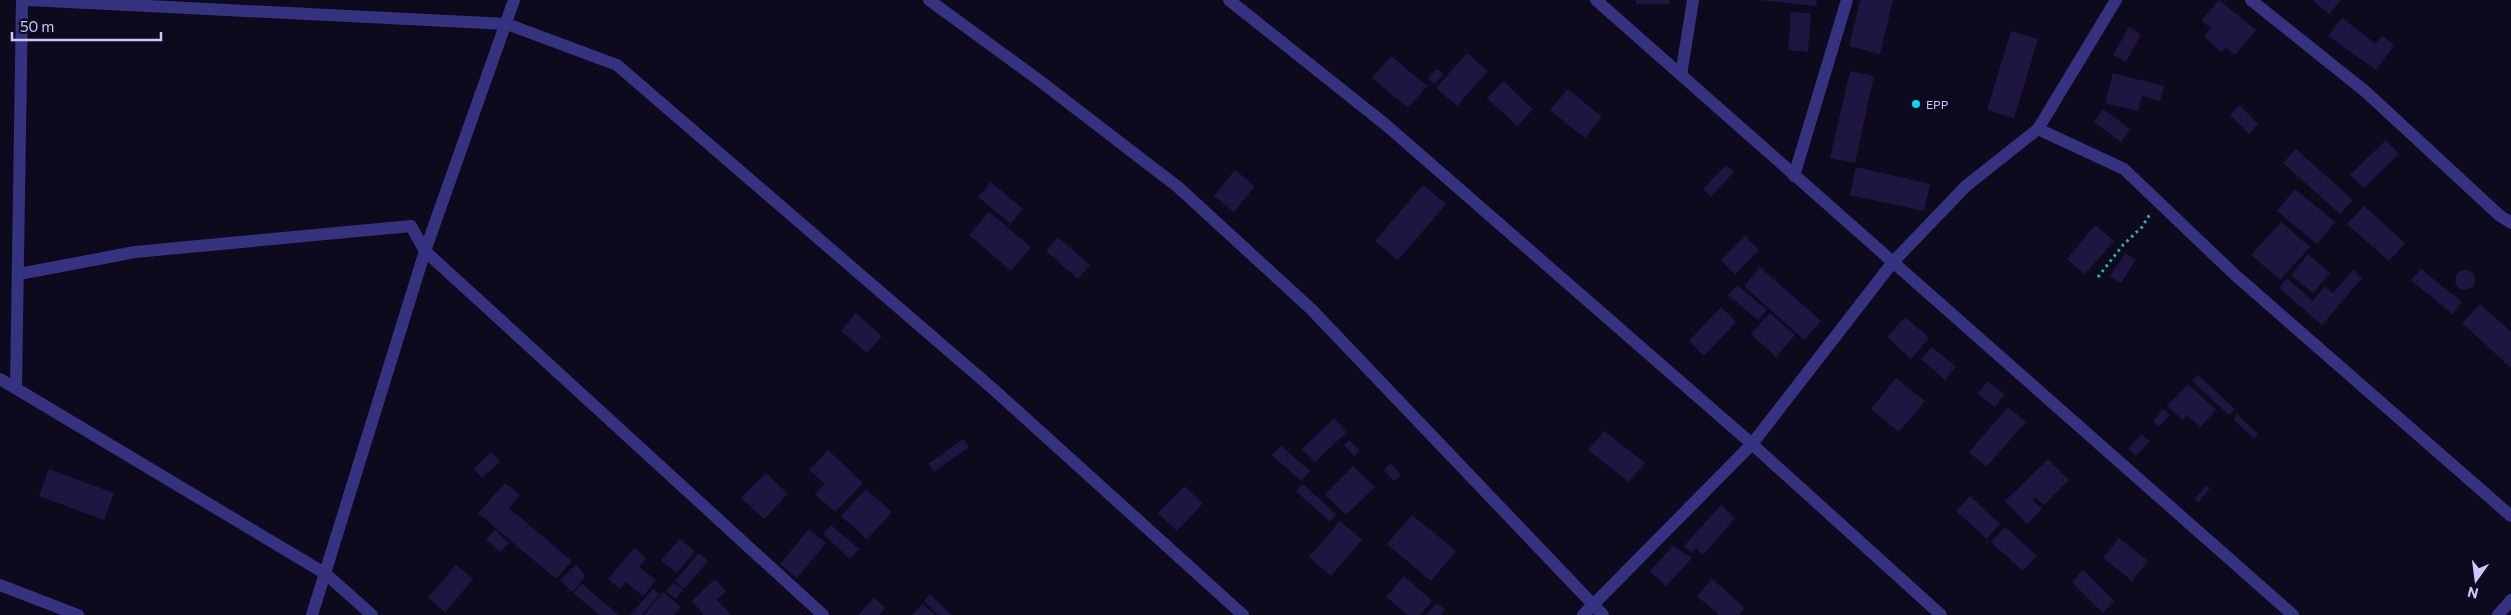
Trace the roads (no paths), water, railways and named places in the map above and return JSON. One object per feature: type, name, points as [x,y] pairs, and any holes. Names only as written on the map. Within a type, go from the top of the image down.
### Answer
[{"type":"street","points":[[16,388],[22,0]]},
{"type":"street","points":[[29,0],[507,24],[617,65],[992,388],[1242,615]]},
{"type":"street","points":[[312,615],[425,250],[514,0]]},
{"type":"street","points":[[929,0],[1036,78],[1185,194],[1311,309],[1603,615]]},
{"type":"street","points":[[1230,0],[1386,125],[1752,444],[1941,615]]},
{"type":"street","points":[[1596,0],[2293,615]]},
{"type":"street","points":[[1681,76],[1693,0]]},
{"type":"street","points":[[1794,176],[1847,0]]},
{"type":"street","points":[[1582,615],[1752,444],[1893,262],[1966,186],[2038,129],[2116,0]]},
{"type":"street","points":[[2251,0],[2366,92],[2499,215],[2511,223]]},
{"type":"street","points":[[2038,129],[2124,169],[2234,274],[2511,516]]},
{"type":"street","points":[[19,274],[135,252],[410,226],[425,250],[823,615]]},
{"type":"street","points":[[0,379],[326,574],[372,615]]},
{"type":"street","points":[[0,585],[78,615]]},
{"type":"street","points":[[2498,615],[2511,600]]},
{"type":"place","name":"EPP","points":[[1916,104]]}]
